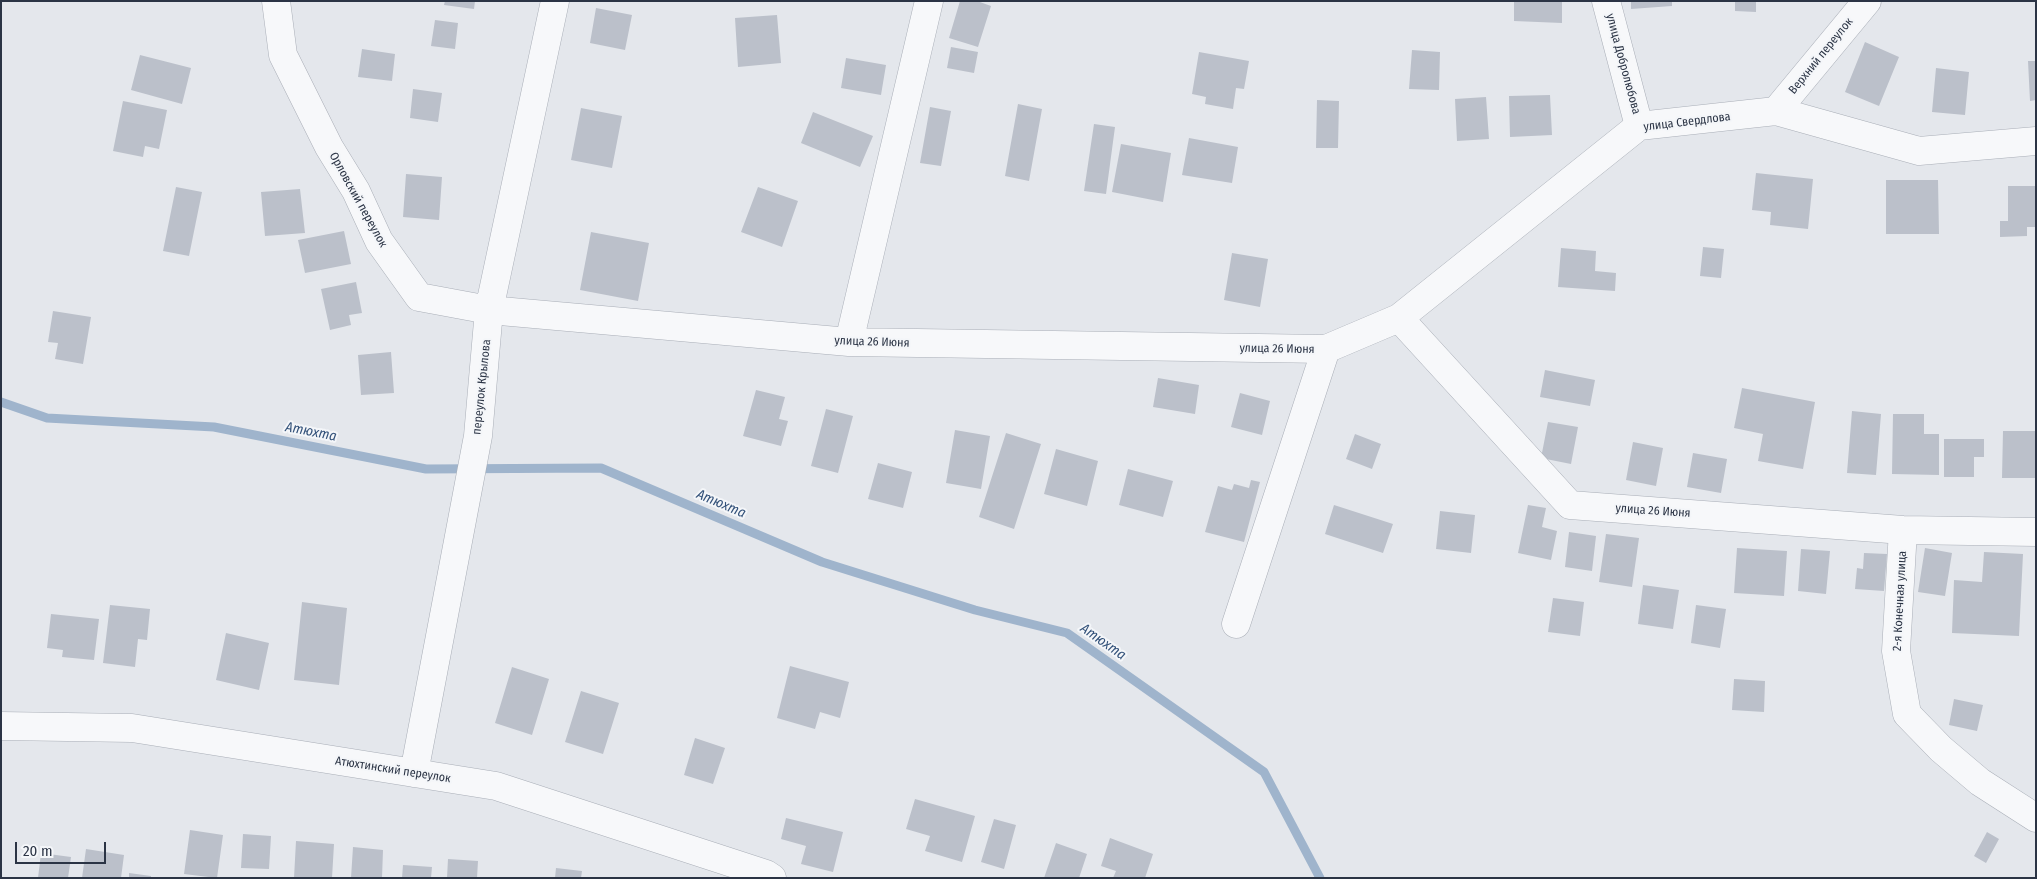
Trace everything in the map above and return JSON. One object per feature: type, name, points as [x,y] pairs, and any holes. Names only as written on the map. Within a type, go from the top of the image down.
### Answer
[{"type":"street","name":"Орловский переулок","points":[[276,1],[284,55],[329,147],[356,191],[379,241],[419,297],[490,310]]},
{"type":"street","name":"переулок Крылова","points":[[414,773],[478,436],[490,310],[555,1]]},
{"type":"street","points":[[849,342],[929,1]]},
{"type":"street","name":"улица Добролюбова","points":[[1606,1],[1640,126]]},
{"type":"street","name":"Верхний переулок","points":[[1776,111],[1867,1]]},
{"type":"street","name":"улица Свердлова","points":[[1399,318],[1640,126],[1776,111],[1919,151],[2036,141]]},
{"type":"street","name":"улица 26 Июня","points":[[490,310],[849,342],[1326,349],[1399,318],[1570,505],[1903,530],[2036,532]]},
{"type":"street","points":[[1236,624],[1326,349]]},
{"type":"street","name":"2-я Конечная улица","points":[[1903,530],[1896,651],[1907,714],[1941,749],[1980,782],[2036,818]]},
{"type":"street","name":"Атюхтинский переулок","points":[[1,726],[132,728],[496,786],[766,874],[772,878]]},
{"type":"building","points":[[445,1],[475,1],[474,9],[444,5]]},
{"type":"building","points":[[960,1],[977,1],[991,6],[978,47],[949,38]]},
{"type":"building","points":[[1514,1],[1562,1],[1562,23],[1514,21]]},
{"type":"building","points":[[1631,1],[1672,1],[1672,6],[1631,9]]},
{"type":"building","points":[[1735,1],[1756,1],[1756,12],[1735,11]]},
{"type":"building","points":[[596,8],[632,15],[625,50],[590,43]]},
{"type":"building","points":[[777,15],[781,63],[738,67],[735,18]]},
{"type":"building","points":[[435,20],[458,23],[455,49],[431,46]]},
{"type":"building","points":[[1865,42],[1899,57],[1879,106],[1845,92]]},
{"type":"building","points":[[951,47],[978,52],[974,73],[947,68]]},
{"type":"building","points":[[362,49],[395,54],[392,81],[358,77]]},
{"type":"building","points":[[1412,50],[1440,52],[1439,90],[1409,89]]},
{"type":"building","points":[[1199,52],[1249,61],[1244,89],[1236,88],[1233,109],[1205,104],[1206,97],[1192,94]]},
{"type":"building","points":[[140,55],[191,68],[182,104],[131,90]]},
{"type":"building","points":[[846,58],[886,65],[881,95],[841,88]]},
{"type":"building","points":[[2028,61],[2036,61],[2036,100],[2030,101]]},
{"type":"building","points":[[1936,68],[1969,72],[1965,115],[1932,112]]},
{"type":"building","points":[[413,89],[442,93],[438,122],[410,118]]},
{"type":"building","points":[[1550,95],[1552,135],[1510,137],[1509,96]]},
{"type":"building","points":[[1486,97],[1489,139],[1457,141],[1455,99]]},
{"type":"building","points":[[1317,100],[1339,101],[1338,148],[1316,148]]},
{"type":"building","points":[[123,101],[167,110],[159,149],[145,146],[143,157],[113,151]]},
{"type":"building","points":[[1018,104],[1042,109],[1029,181],[1005,176]]},
{"type":"building","points":[[930,107],[951,111],[941,166],[920,163]]},
{"type":"building","points":[[581,108],[622,116],[612,168],[571,160]]},
{"type":"building","points":[[813,112],[873,136],[860,167],[801,143]]},
{"type":"building","points":[[1094,124],[1115,127],[1106,194],[1084,191]]},
{"type":"building","points":[[1189,138],[1238,147],[1232,183],[1182,175]]},
{"type":"building","points":[[1121,144],[1171,153],[1163,202],[1112,192]]},
{"type":"building","points":[[1756,173],[1813,179],[1808,229],[1770,225],[1771,212],[1752,210]]},
{"type":"building","points":[[406,174],[442,177],[439,220],[403,217]]},
{"type":"building","points":[[1886,180],[1938,180],[1939,234],[1886,234]]},
{"type":"building","points":[[2008,186],[2036,186],[2036,227],[2027,227],[2027,236],[2000,237],[2000,221],[2008,221]]},
{"type":"building","points":[[176,187],[202,192],[189,256],[163,251]]},
{"type":"building","points":[[758,187],[798,201],[782,247],[741,232]]},
{"type":"building","points":[[300,189],[305,233],[265,236],[261,192]]},
{"type":"building","points":[[344,231],[351,264],[305,273],[298,240]]},
{"type":"building","points":[[591,232],[649,243],[638,301],[580,290]]},
{"type":"building","points":[[1703,247],[1724,249],[1721,278],[1700,276]]},
{"type":"building","points":[[1561,248],[1596,251],[1595,271],[1616,273],[1615,291],[1558,287]]},
{"type":"building","points":[[1232,253],[1268,259],[1260,307],[1224,300]]},
{"type":"building","points":[[356,282],[362,313],[349,315],[351,325],[330,330],[321,289]]},
{"type":"building","points":[[53,311],[91,317],[83,364],[55,359],[58,343],[48,342]]},
{"type":"building","points":[[391,352],[394,393],[361,395],[358,355]]},
{"type":"building","points":[[1545,370],[1595,380],[1590,406],[1540,397]]},
{"type":"building","points":[[1158,378],[1199,385],[1195,414],[1153,407]]},
{"type":"building","points":[[1742,388],[1815,402],[1803,469],[1758,461],[1763,434],[1734,428]]},
{"type":"building","points":[[756,390],[785,397],[779,419],[788,421],[781,446],[743,436]]},
{"type":"building","points":[[1240,393],[1270,401],[1262,435],[1231,427]]},
{"type":"building","points":[[826,409],[853,416],[838,473],[811,466]]},
{"type":"building","points":[[1852,411],[1881,414],[1876,475],[1847,473]]},
{"type":"building","points":[[1893,414],[1924,414],[1924,434],[1939,434],[1939,475],[1892,474]]},
{"type":"building","points":[[1548,422],[1578,427],[1571,464],[1541,458]]},
{"type":"building","points":[[955,430],[990,436],[981,489],[946,483]]},
{"type":"building","points":[[2003,431],[2036,431],[2036,478],[2002,478]]},
{"type":"building","points":[[1006,433],[1041,444],[1014,529],[979,517]]},
{"type":"building","points":[[1355,434],[1381,444],[1372,469],[1346,459]]},
{"type":"building","points":[[1944,439],[1984,439],[1984,457],[1974,457],[1974,477],[1944,477]]},
{"type":"building","points":[[1633,442],[1663,448],[1656,486],[1626,480]]},
{"type":"building","points":[[1056,449],[1098,461],[1087,506],[1044,494]]},
{"type":"building","points":[[1693,453],[1727,459],[1721,493],[1687,487]]},
{"type":"building","points":[[878,463],[912,472],[903,508],[868,499]]},
{"type":"building","points":[[1128,469],[1173,481],[1163,517],[1119,505]]},
{"type":"building","points":[[1251,480],[1260,482],[1244,542],[1205,532],[1218,486],[1232,490],[1234,484],[1249,488]]},
{"type":"building","points":[[1334,505],[1393,524],[1383,553],[1325,534]]},
{"type":"building","points":[[1528,505],[1546,508],[1542,527],[1557,531],[1551,560],[1518,553]]},
{"type":"building","points":[[1440,511],[1475,515],[1471,553],[1436,549]]},
{"type":"building","points":[[1569,532],[1596,536],[1592,571],[1565,567]]},
{"type":"building","points":[[1606,534],[1639,538],[1632,587],[1599,582]]},
{"type":"building","points":[[1737,548],[1787,551],[1784,596],[1734,593]]},
{"type":"building","points":[[1925,548],[1952,553],[1945,596],[1918,592]]},
{"type":"building","points":[[1801,549],[1830,551],[1826,594],[1798,591]]},
{"type":"building","points":[[1984,552],[2023,554],[2019,636],[1952,633],[1954,580],[1982,582]]},
{"type":"building","points":[[1864,553],[1887,554],[1884,591],[1855,589],[1857,568],[1863,569]]},
{"type":"building","points":[[1643,585],[1679,590],[1673,629],[1638,624]]},
{"type":"building","points":[[1553,598],[1584,602],[1580,636],[1548,632]]},
{"type":"building","points":[[302,602],[347,608],[339,685],[294,680]]},
{"type":"building","points":[[110,605],[150,609],[147,640],[138,639],[135,667],[103,663]]},
{"type":"building","points":[[1696,605],[1726,609],[1720,648],[1691,643]]},
{"type":"building","points":[[51,614],[99,619],[94,660],[62,657],[63,650],[47,648]]},
{"type":"building","points":[[226,633],[269,643],[259,690],[216,680]]},
{"type":"building","points":[[790,666],[849,682],[840,718],[820,712],[815,729],[777,718]]},
{"type":"building","points":[[512,667],[549,679],[532,735],[495,723]]},
{"type":"building","points":[[1734,679],[1765,681],[1764,712],[1732,710]]},
{"type":"building","points":[[581,691],[619,703],[603,754],[565,742]]},
{"type":"building","points":[[1954,699],[1983,705],[1977,731],[1949,725]]},
{"type":"building","points":[[695,738],[725,748],[713,784],[684,775]]},
{"type":"building","points":[[915,799],[975,816],[962,862],[925,851],[930,836],[906,829]]},
{"type":"building","points":[[786,818],[843,832],[833,872],[801,864],[806,846],[781,839]]},
{"type":"building","points":[[994,819],[1016,825],[1004,869],[981,862]]},
{"type":"building","points":[[190,830],[223,835],[217,878],[184,874]]},
{"type":"building","points":[[1987,832],[1999,839],[1986,863],[1974,856]]},
{"type":"building","points":[[243,834],[271,836],[269,869],[241,868]]},
{"type":"building","points":[[1110,838],[1153,854],[1145,878],[1113,878],[1116,871],[1101,866]]},
{"type":"building","points":[[296,841],[334,844],[332,878],[294,878]]},
{"type":"building","points":[[1056,843],[1087,854],[1079,878],[1044,878]]},
{"type":"building","points":[[353,847],[383,850],[382,878],[351,878]]},
{"type":"building","points":[[86,849],[124,855],[121,878],[82,878]]},
{"type":"building","points":[[41,853],[71,857],[68,878],[38,878]]},
{"type":"building","points":[[448,859],[478,861],[477,878],[447,878]]},
{"type":"building","points":[[403,865],[432,867],[431,878],[402,878]]},
{"type":"building","points":[[556,868],[582,871],[581,878],[555,878]]},
{"type":"building","points":[[129,873],[151,876],[151,878],[129,878]]},
{"type":"waterway","name":"Атюхта","points":[[1,402],[47,418],[214,427],[426,469],[601,468],[822,562],[975,610],[1067,633],[1264,772],[1320,878]]}]
